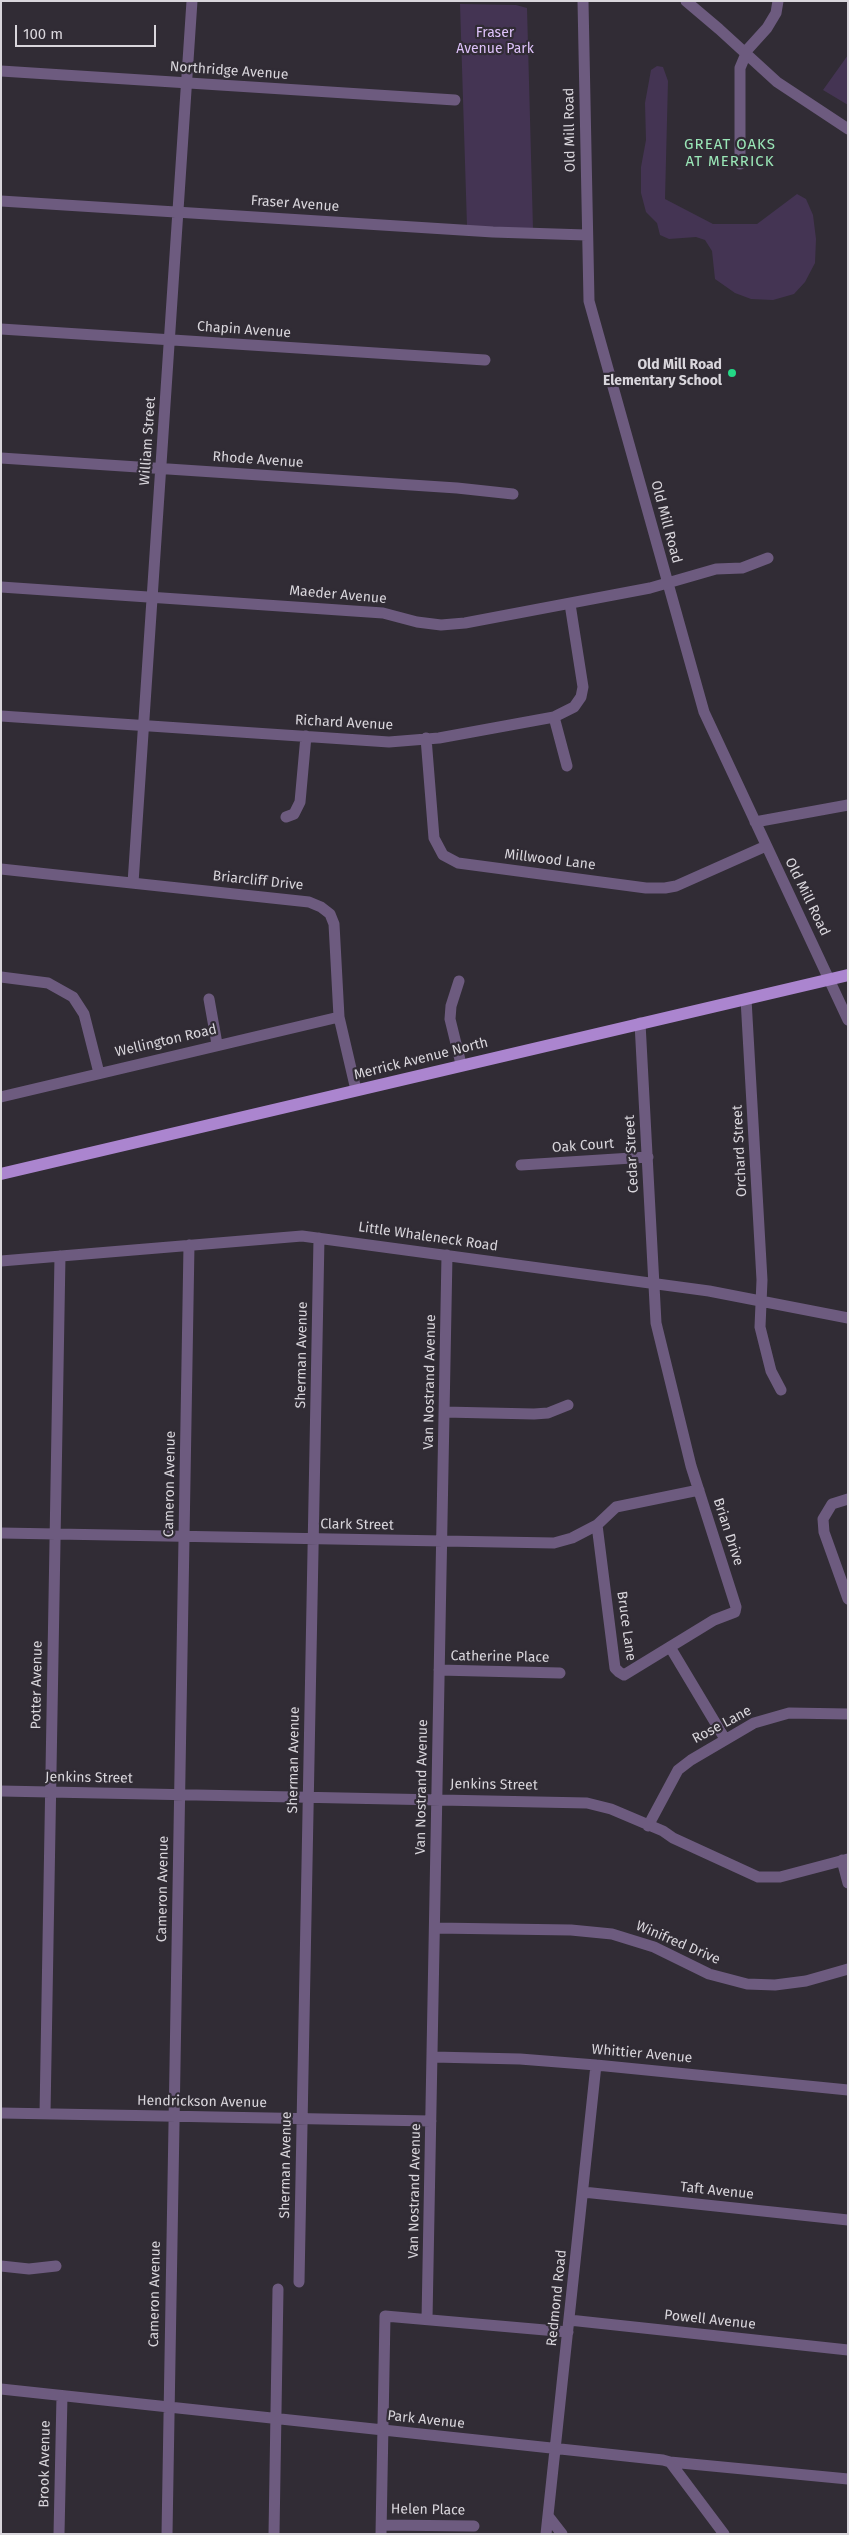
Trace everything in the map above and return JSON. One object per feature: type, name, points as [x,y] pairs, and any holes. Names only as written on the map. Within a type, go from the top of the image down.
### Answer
[{"type":"main road","name":"Merrick Avenue North","points":[[1,1174],[461,1064],[848,975]]},
{"type":"street","name":"William Street","points":[[133,883],[192,1]]},
{"type":"street","name":"Old Mill Road","points":[[583,1],[586,235],[589,301],[704,712],[848,1020]]},
{"type":"street","points":[[686,1],[798,97],[848,129]]},
{"type":"street","points":[[740,164],[738,89],[740,68],[746,53],[767,28],[776,13],[778,1]]},
{"type":"street","name":"Northridge Avenue","points":[[1,71],[455,100]]},
{"type":"street","name":"Fraser Avenue","points":[[1,201],[493,232],[586,235]]},
{"type":"street","name":"Chapin Avenue","points":[[1,329],[485,360]]},
{"type":"street","name":"Rhode Avenue","points":[[1,458],[457,488],[513,494]]},
{"type":"street","name":"Maeder Avenue","points":[[1,587],[383,613],[417,622],[441,625],[465,623],[650,588],[716,568],[742,568],[768,558]]},
{"type":"street","name":"Richard Avenue","points":[[1,716],[389,742],[426,738],[554,717],[574,707],[581,697],[583,687],[570,604]]},
{"type":"street","points":[[554,717],[566,756],[567,766]]},
{"type":"street","points":[[286,817],[294,814],[300,802],[306,736]]},
{"type":"street","name":"Millwood Lane","points":[[426,738],[434,838],[443,855],[458,863],[646,888],[665,888],[676,886],[766,846]]},
{"type":"street","points":[[755,822],[848,805]]},
{"type":"street","name":"Briarcliff Drive","points":[[1,869],[309,902],[321,907],[330,914],[334,924],[339,1017],[356,1090]]},
{"type":"street","points":[[1,977],[48,983],[73,997],[84,1014],[99,1073]]},
{"type":"street","points":[[459,982],[451,1006],[450,1019],[461,1064]]},
{"type":"street","points":[[209,999],[217,1044]]},
{"type":"street","name":"Orchard Street","points":[[746,999],[762,1301],[762,1339],[771,1371],[781,1390]]},
{"type":"street","name":"Wellington Road","points":[[1,1097],[217,1044],[339,1017]]},
{"type":"street","name":"Cedar Street","points":[[640,1023],[654,1283]]},
{"type":"street","name":"Oak Court","points":[[521,1165],[648,1157]]},
{"type":"street","name":"Little Whaleneck Road","points":[[1,1261],[60,1256],[66,1258],[88,1253],[302,1236],[654,1283],[848,1318]]},
{"type":"street","name":"Sherman Avenue","points":[[299,2282],[320,1238]]},
{"type":"street","name":"Cameron Avenue","points":[[167,2534],[189,1245]]},
{"type":"street","name":"Van Nostrand Avenue","points":[[427,2319],[447,1255]]},
{"type":"street","name":"Potter Avenue","points":[[45,2114],[60,1256]]},
{"type":"street","name":"Brian Drive","points":[[654,1283],[656,1323],[699,1490],[736,1607],[735,1612],[714,1620],[670,1647]]},
{"type":"street","points":[[444,1412],[534,1414],[548,1413],[568,1405]]},
{"type":"street","name":"Clark Street","points":[[1,1533],[554,1543],[572,1538],[596,1525],[616,1507],[699,1490]]},
{"type":"street","points":[[848,1499],[832,1504],[823,1519],[824,1532],[848,1599]]},
{"type":"street","name":"Bruce Lane","points":[[596,1525],[615,1668],[624,1675],[670,1647]]},
{"type":"street","points":[[670,1647],[725,1739]]},
{"type":"street","name":"Catherine Place","points":[[439,1670],[560,1673]]},
{"type":"street","name":"Rose Lane","points":[[648,1826],[678,1770],[725,1739],[754,1723],[780,1715],[848,1714]]},
{"type":"street","name":"Jenkins Street","points":[[1,1791],[587,1803],[611,1808],[758,1877],[780,1877],[845,1859]]},
{"type":"street","points":[[845,1859],[848,1883]]},
{"type":"street","name":"Winifred Drive","points":[[435,1928],[570,1930],[612,1934],[654,1948],[708,1974],[747,1984],[775,1986],[806,1981],[848,1969]]},
{"type":"street","name":"Whittier Avenue","points":[[432,2057],[520,2059],[596,2065],[848,2090]]},
{"type":"street","name":"Redmond Road","points":[[546,2534],[596,2065]]},
{"type":"street","name":"Hendrickson Avenue","points":[[1,2113],[431,2121]]},
{"type":"street","name":"Taft Avenue","points":[[582,2192],[848,2220]]},
{"type":"street","points":[[1,2266],[29,2269],[56,2266]]},
{"type":"street","points":[[274,2534],[278,2288]]},
{"type":"street","points":[[381,2529],[385,2316],[568,2332]]},
{"type":"street","name":"Powell Avenue","points":[[570,2320],[848,2350]]},
{"type":"street","name":"Park Avenue","points":[[1,2389],[670,2462],[848,2479]]},
{"type":"street","name":"Brook Avenue","points":[[57,2533],[62,2396]]},
{"type":"street","points":[[670,2462],[724,2534]]},
{"type":"street","points":[[548,2516],[562,2534]]},
{"type":"street","name":"Helen Place","points":[[381,2529],[474,2526]]},
{"type":"green space","name":"Fraser Avenue Park","points":[[460,4],[516,5],[527,8],[533,229],[467,226]]},
{"type":"green space","points":[[848,55],[848,105],[823,90]]},
{"type":"green space","points":[[657,66],[663,67],[668,81],[665,199],[713,224],[757,224],[797,194],[806,199],[813,215],[816,239],[815,263],[805,282],[794,294],[773,300],[751,299],[735,293],[715,279],[712,251],[705,240],[696,237],[669,239],[660,235],[657,223],[646,212],[641,193],[641,167],[646,140],[645,103],[651,70]]},
{"type":"place","name":"Old Mill Road Elementary School","points":[[732,373]]},
{"type":"district","name":"GREAT OAKS AT MERRICK","points":[[730,154]]}]
